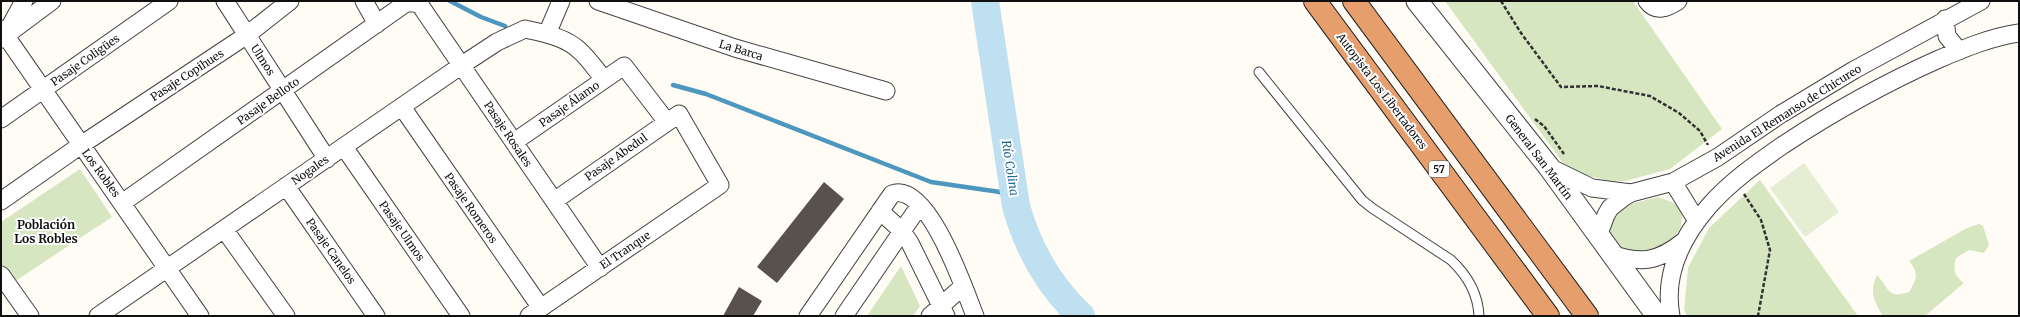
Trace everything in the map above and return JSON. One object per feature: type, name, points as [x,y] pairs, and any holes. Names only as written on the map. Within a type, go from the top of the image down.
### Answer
[{"type":"highway","name":"Autopista Los Libertadores","points":[[1315,1],[1548,316]]},
{"type":"highway","points":[[1354,1],[1587,316]]},
{"type":"street","points":[[2,34],[24,1]]},
{"type":"street","points":[[2,34],[52,1]]},
{"type":"street","name":"Pasaje Coligües","points":[[1,119],[169,1]]},
{"type":"street","name":"Ulmos","points":[[225,1],[327,159]]},
{"type":"street","name":"Pasaje Copihues","points":[[1,201],[81,145],[247,35],[290,1]]},
{"type":"street","points":[[364,1],[377,24]]},
{"type":"street","points":[[561,1],[547,34],[567,42],[579,50],[604,79]]},
{"type":"street","name":"La Barca","points":[[598,1],[735,48],[886,91]]},
{"type":"street","name":"General San Martín","points":[[1417,1],[1557,161],[1598,236],[1657,316]]},
{"type":"street","points":[[1646,1],[1657,9],[1670,6],[1678,1]]},
{"type":"street","name":"Avenida El Remanso de Chicureo","points":[[1598,236],[1602,222],[1610,208],[1631,194],[1673,182],[1718,157],[1781,114],[1847,74],[1945,19],[1981,1]]},
{"type":"street","name":"Pasaje Belloto","points":[[122,203],[406,3],[415,3]]},
{"type":"street","name":"Pasaje Rosales","points":[[415,3],[420,5],[462,65],[600,268]]},
{"type":"street","points":[[1945,19],[1947,36],[1958,51]]},
{"type":"street","name":"Nogales","points":[[98,316],[497,42],[525,29],[547,34]]},
{"type":"street","points":[[1671,316],[1668,297],[1670,276],[1684,241],[1709,206],[1735,180],[1771,154],[1831,115],[1886,85],[1958,51],[1995,38],[2019,33]]},
{"type":"street","name":"Los Robles","points":[[2,34],[44,89],[81,145],[200,316]]},
{"type":"street","name":"Pasaje Álamo","points":[[514,142],[624,66],[673,118]]},
{"type":"street","name":"Pasaje Romeros","points":[[402,107],[535,312]]},
{"type":"street","name":"El Tranque","points":[[535,312],[720,185],[673,118]]},
{"type":"street","name":"Pasaje Abedul","points":[[554,201],[673,118]]},
{"type":"street","name":"Pasaje Ulmos","points":[[344,147],[461,316]]},
{"type":"street","name":"Avenida El Remanso de Chicureo","points":[[1557,161],[1569,178],[1592,188],[1631,194]]},
{"type":"street","points":[[1673,182],[1697,221]]},
{"type":"street","name":"Pasaje Canelos","points":[[286,186],[376,316]]},
{"type":"street","points":[[808,316],[892,194],[898,192],[905,193],[920,205],[934,222],[976,316]]},
{"type":"street","points":[[844,316],[920,205]]},
{"type":"street","points":[[880,212],[902,231],[910,244],[939,312],[963,286]]},
{"type":"street","points":[[224,229],[286,316]]},
{"type":"street","points":[[1611,254],[1630,259],[1650,260],[1674,249],[1684,241]]},
{"type":"street","points":[[3,282],[30,316]]},
{"type":"lane","points":[[1259,72],[1362,200],[1451,260],[1460,269],[1469,281],[1480,316]]},
{"type":"path","points":[[1501,1],[1521,33],[1561,87],[1598,86],[1650,96],[1679,113],[1700,131],[1718,157]]},
{"type":"path","points":[[1532,117],[1544,126],[1557,161]]},
{"type":"path","points":[[1735,180],[1761,220],[1770,250],[1758,316]]},
{"type":"green space","points":[[1445,1],[1633,1],[1722,129],[1670,169],[1625,181],[1608,181],[1568,170]]},
{"type":"green space","points":[[1804,163],[1839,212],[1805,237],[1770,188]]},
{"type":"green space","points":[[80,169],[112,217],[14,282],[1,263],[1,222]]},
{"type":"green space","points":[[1760,180],[1858,316],[1687,316],[1684,310],[1688,268],[1709,228]]},
{"type":"green space","points":[[1658,197],[1674,203],[1681,210],[1681,226],[1678,232],[1668,242],[1649,254],[1627,251],[1620,248],[1611,236],[1609,226],[1610,217],[1627,205]]},
{"type":"green space","points":[[1979,224],[1983,226],[1989,245],[1984,253],[1969,250],[1956,258],[1955,272],[1958,278],[1964,283],[1925,316],[1883,316],[1875,301],[1873,291],[1873,286],[1877,275],[1887,289],[1893,294],[1909,292],[1914,283],[1916,273],[1909,261],[1967,228]]},
{"type":"green space","points":[[901,266],[920,306],[913,316],[867,316]]},
{"type":"building","points":[[824,182],[844,199],[777,283],[757,267]]},
{"type":"building","points":[[739,287],[762,301],[753,316],[723,316]]},
{"type":"waterway","points":[[450,1],[481,17],[505,26]]},
{"type":"waterway","name":"Río Colina","points":[[985,1],[1016,206],[1033,252],[1041,266],[1059,292],[1081,316]]},
{"type":"waterway","points":[[673,85],[706,94],[931,182],[1000,192],[1016,206]]},
{"type":"district","name":"Población Los Robles","points":[[46,232]]}]
